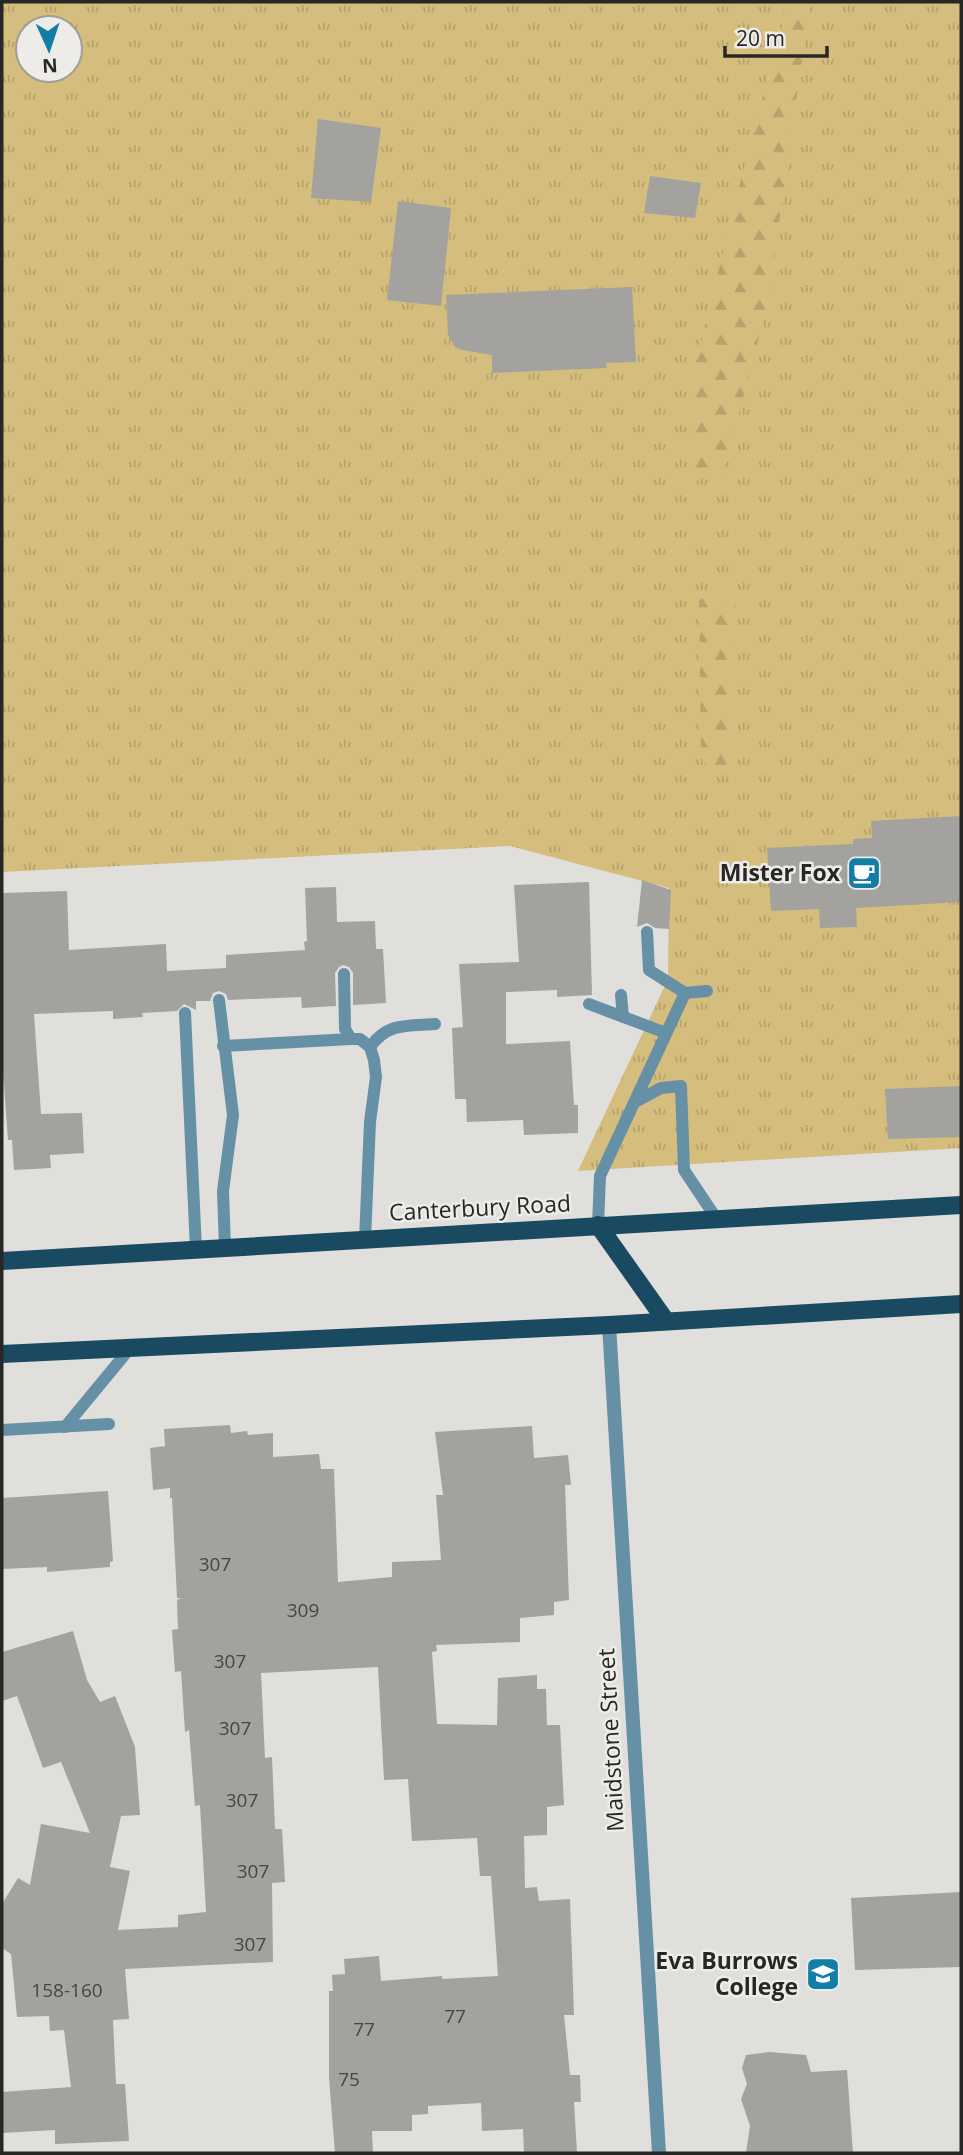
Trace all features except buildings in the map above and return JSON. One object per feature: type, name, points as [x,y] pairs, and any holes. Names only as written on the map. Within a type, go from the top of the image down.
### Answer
[{"type":"main road","name":"Canterbury Road","points":[[2,1261],[961,1205]]},
{"type":"main road","points":[[598,1226],[666,1321]]},
{"type":"main road","points":[[2,1354],[609,1325],[961,1304]]},
{"type":"street","name":"Maidstone Street","points":[[609,1325],[659,2153]]},
{"type":"lane","points":[[647,932],[649,970],[684,993],[708,991]]},
{"type":"lane","points":[[344,974],[345,1029],[351,1039]]},
{"type":"lane","points":[[598,1226],[600,1175],[684,993]]},
{"type":"lane","points":[[621,995],[623,1017]]},
{"type":"lane","points":[[219,1000],[233,1115],[223,1191],[225,1248]]},
{"type":"lane","points":[[589,1004],[666,1033]]},
{"type":"lane","points":[[185,1013],[196,1249]]},
{"type":"lane","points":[[370,1047],[384,1031],[394,1027],[435,1024]]},
{"type":"lane","points":[[223,1046],[360,1039],[370,1047],[376,1077],[370,1122],[365,1239]]},
{"type":"lane","points":[[635,1102],[661,1088],[681,1086],[684,1170],[716,1218]]},
{"type":"lane","points":[[65,1427],[131,1347]]},
{"type":"lane","points":[[2,1430],[109,1424]]},
{"type":"green space","points":[[2,2],[961,2],[961,1148],[578,1171],[668,979],[669,888],[510,846],[2,872]]},
{"type":"green space","points":[[784,2],[810,2],[768,302],[723,474],[697,480],[692,490],[694,370],[750,143],[782,28]]},
{"type":"green space","points":[[736,592],[731,757],[725,768],[710,769],[701,757],[699,600],[708,595],[717,601],[730,599]]},
{"type":"place","name":"Mister Fox","points":[[864,873]]},
{"type":"place","name":"Eva Burrows College","points":[[823,1974]]}]
